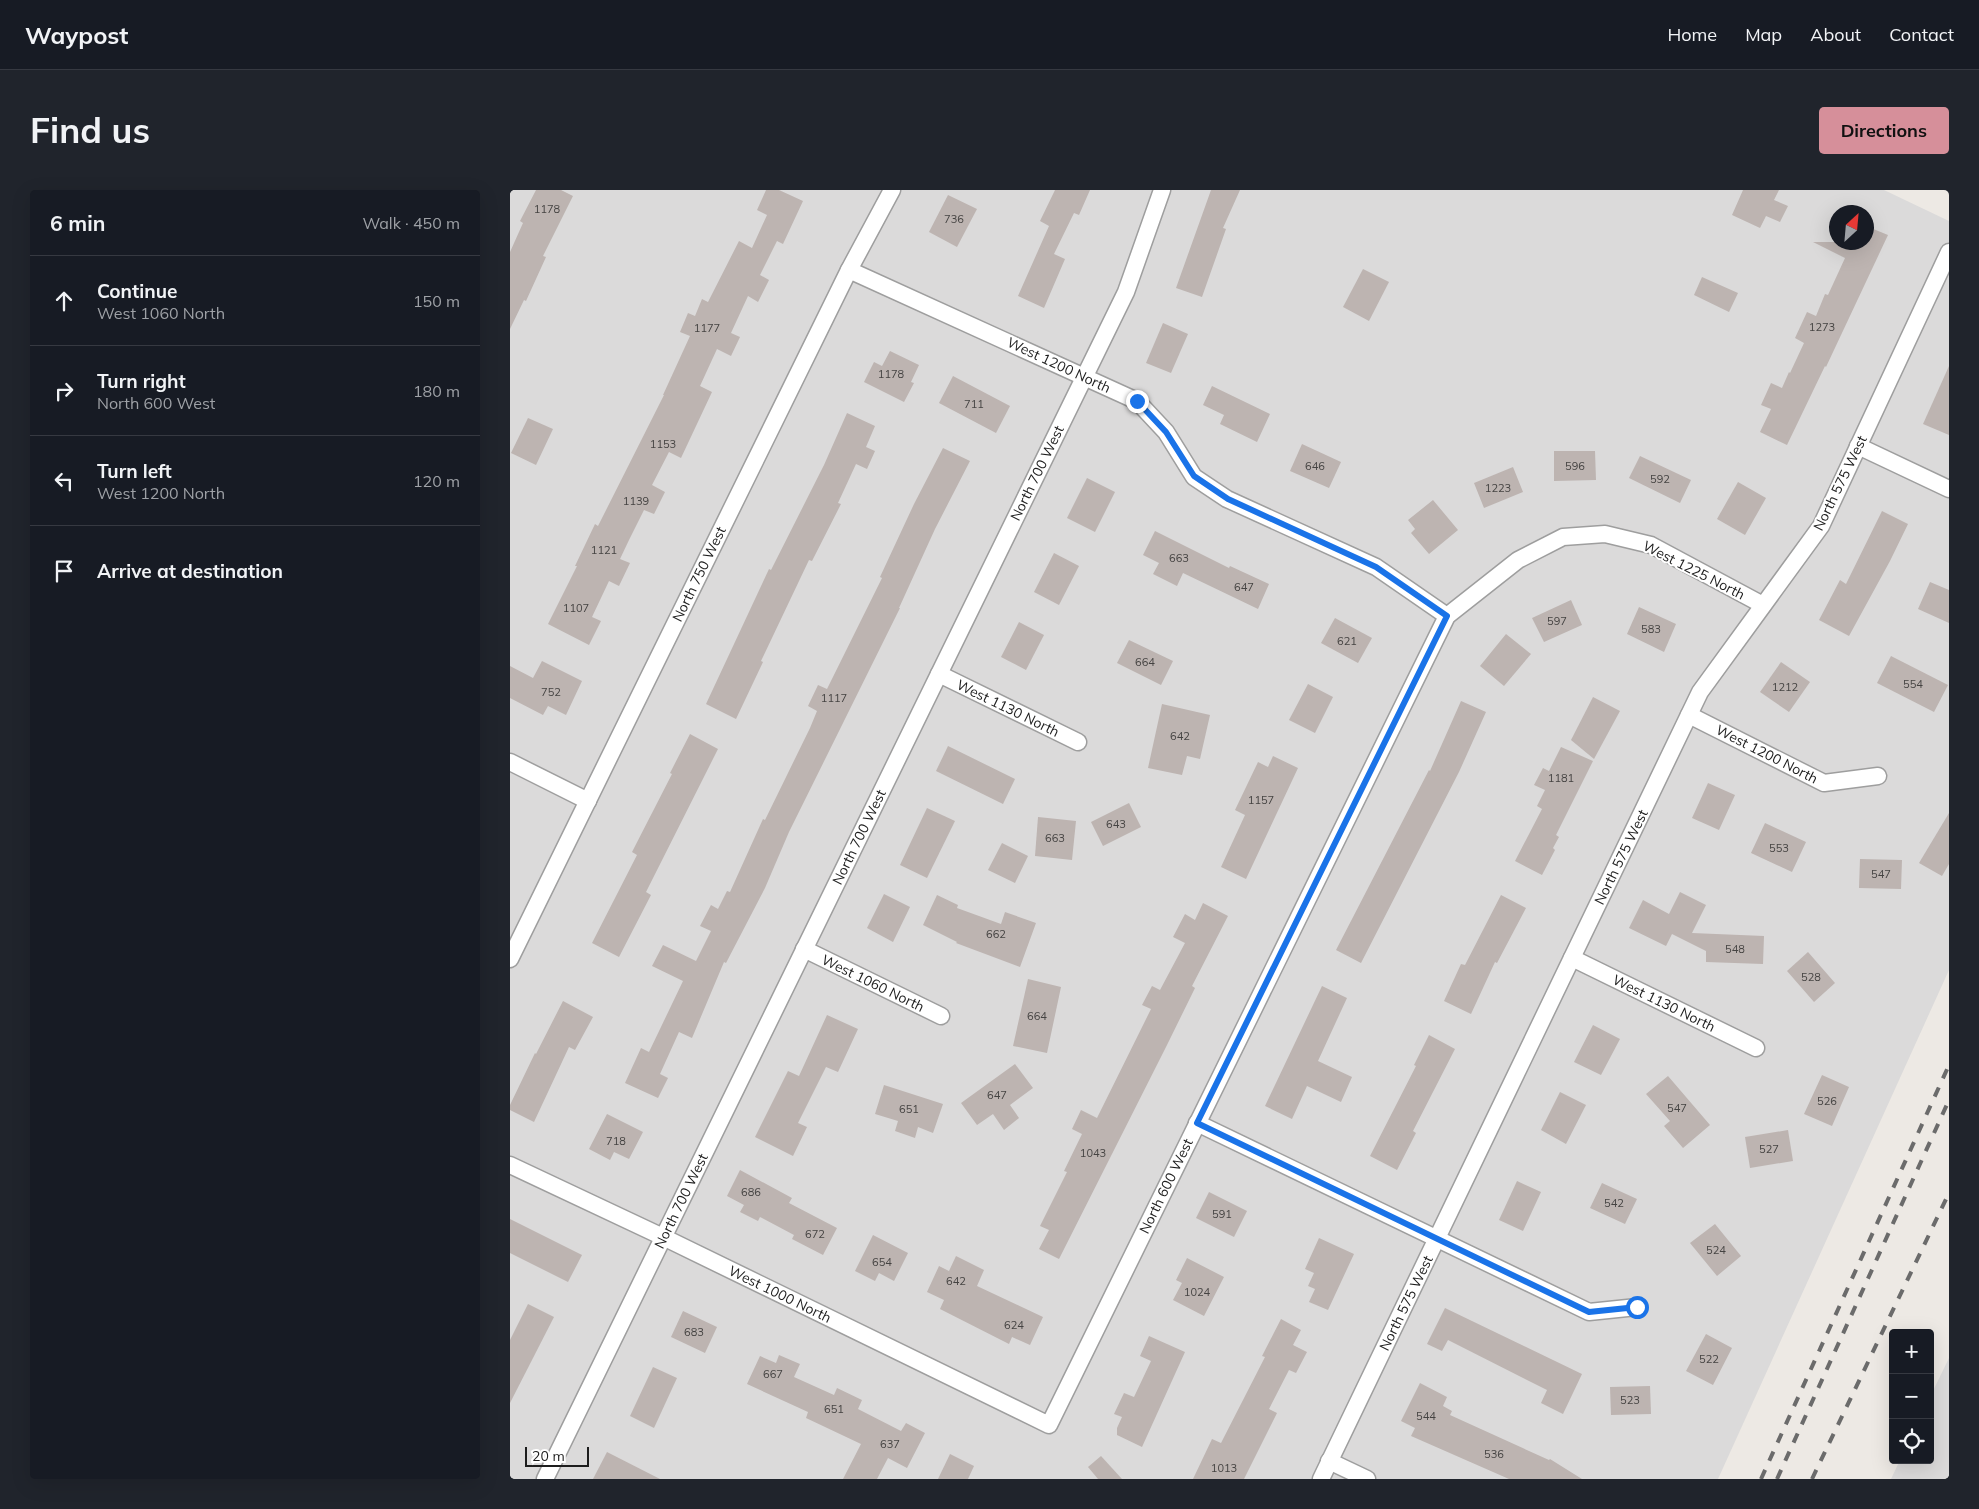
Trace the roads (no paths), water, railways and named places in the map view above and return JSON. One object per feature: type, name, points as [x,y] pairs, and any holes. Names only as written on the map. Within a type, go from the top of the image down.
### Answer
[{"type":"street","name":"North 750 West","points":[[510,959],[849,270],[892,190]]},
{"type":"street","name":"North 700 West","points":[[545,1479],[1126,292],[1162,190]]},
{"type":"street","name":"North 575 West","points":[[1321,1479],[1700,692],[1821,526],[1949,252]]},
{"type":"street","name":"West 1200 North","points":[[849,270],[1137,401],[1166,432],[1194,476],[1228,499],[1376,567],[1447,616]]},
{"type":"street","points":[[1858,446],[1949,489]]},
{"type":"street","name":"West 1225 North","points":[[1563,537],[1605,534],[1650,545],[1763,605]]},
{"type":"street","name":"North 600 West","points":[[1049,1425],[1447,616],[1518,560],[1563,537]]},
{"type":"street","name":"West 1130 North","points":[[939,674],[1078,742]]},
{"type":"street","name":"West 1200 North","points":[[1689,715],[1824,783],[1878,776]]},
{"type":"street","points":[[510,762],[588,800]]},
{"type":"street","name":"West 1060 North","points":[[804,949],[941,1016]]},
{"type":"street","name":"West 1130 North","points":[[1572,958],[1756,1048]]},
{"type":"street","points":[[1197,1123],[1436,1240],[1589,1312],[1637,1307]]},
{"type":"street","name":"West 1000 North","points":[[510,1165],[663,1237],[1049,1425]]},
{"type":"street","points":[[1329,1461],[1367,1479]]},
{"type":"railway","points":[[1761,1479],[1949,1065]]},
{"type":"railway","points":[[1777,1479],[1949,1100]]},
{"type":"railway","points":[[1812,1479],[1949,1193]]}]
